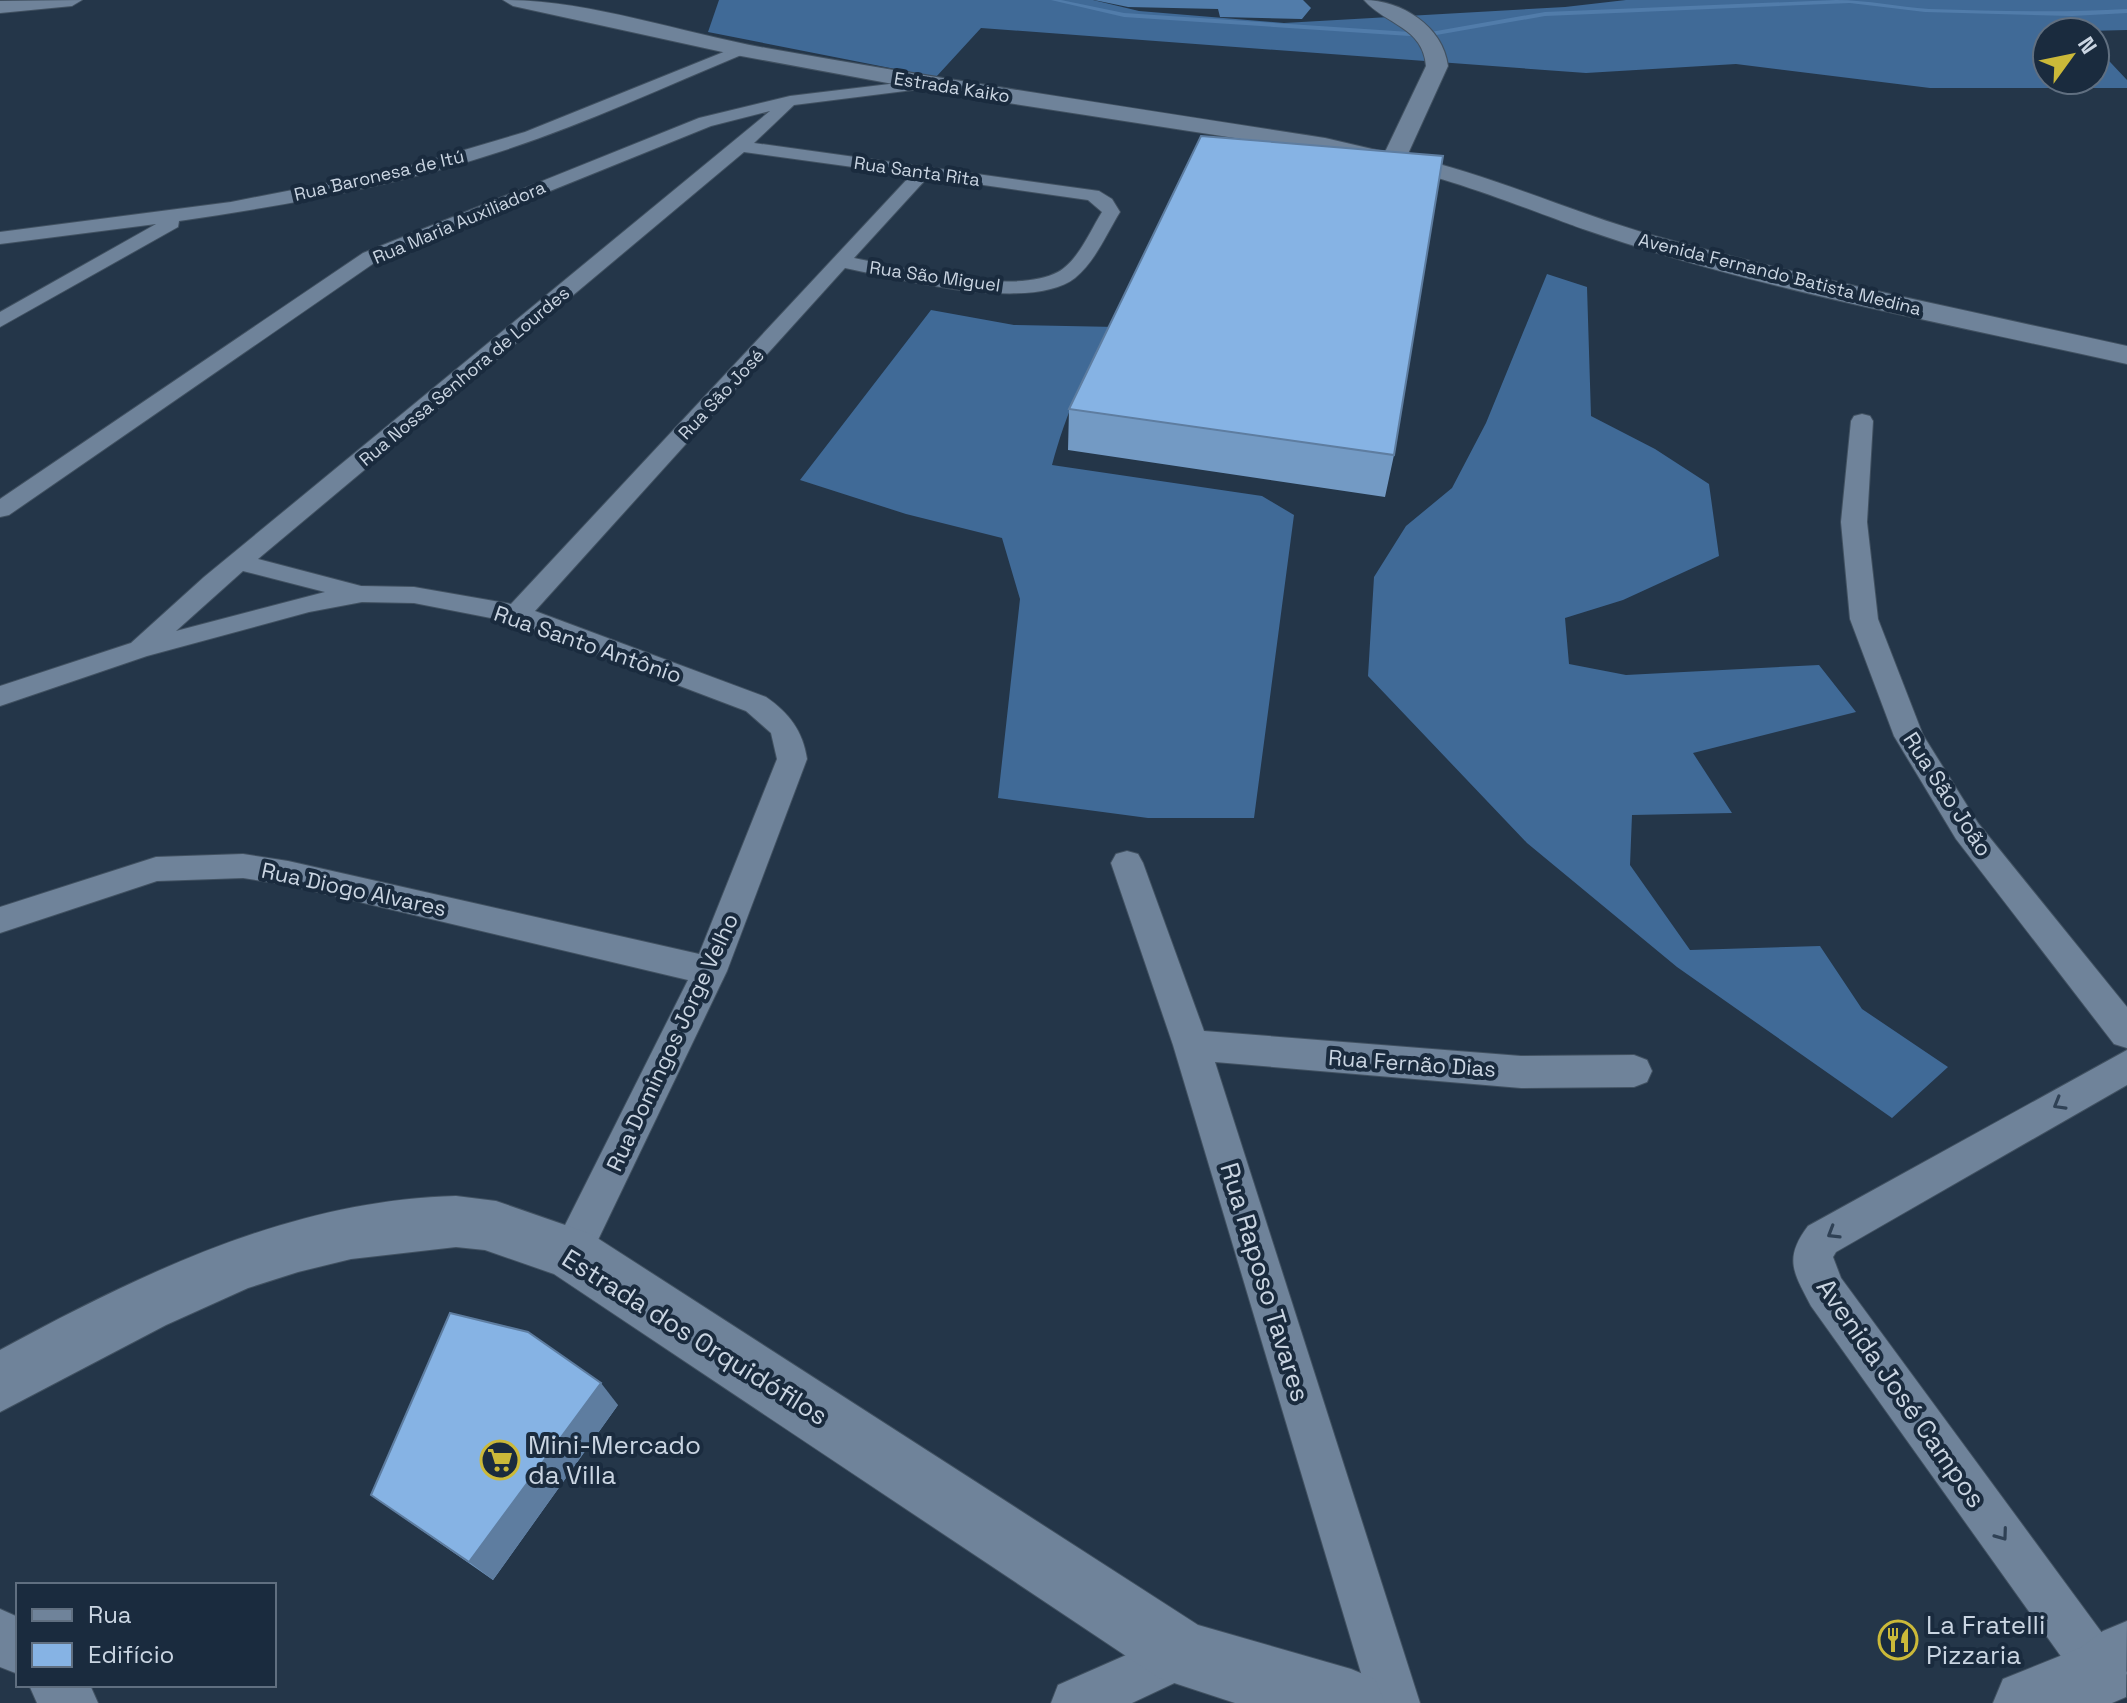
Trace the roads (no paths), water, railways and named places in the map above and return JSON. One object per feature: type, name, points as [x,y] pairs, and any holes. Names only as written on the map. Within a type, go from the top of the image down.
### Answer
[{"type":"street","points":[[0,7],[72,0]]},
{"type":"street","name":"Estrada Kaiko","points":[[513,0],[741,50],[931,84],[1325,145],[1392,163]]},
{"type":"street","points":[[1382,4],[1422,31],[1437,55],[1437,66],[1392,163]]},
{"type":"street","name":"Rua Baronesa de Itú","points":[[0,238],[185,215],[360,182],[458,159],[543,129],[741,50]]},
{"type":"street","name":"Rua Maria Auxiliadora","points":[[0,510],[370,257],[705,122],[790,101],[931,84]]},
{"type":"street","name":"Rua Nossa Senhora de Lourdes","points":[[137,650],[790,101]]},
{"type":"street","name":"Rua Santa Rita","points":[[740,146],[1093,195]]},
{"type":"street","name":"Avenida Fernando Batista Medina","points":[[1392,163],[1440,171],[1641,240],[1760,273],[2127,355]]},
{"type":"street","name":"Rua São José","points":[[517,614],[923,172]]},
{"type":"street","name":"Rua São Miguel","points":[[843,262],[995,287],[1049,284],[1068,275],[1111,212],[1106,203],[1093,195]]},
{"type":"street","points":[[0,321],[185,215]]},
{"type":"street","name":"Rua São João","points":[[1862,421],[1854,522],[1864,619],[1909,736],[1967,831],[2127,1033]]},
{"type":"street","points":[[239,562],[362,594]]},
{"type":"street","name":"Rua Santo Antônio","points":[[0,696],[137,650],[308,604],[362,594],[414,595],[517,614],[756,704],[778,719],[789,736]]},
{"type":"street","name":"Rua Domingos Jorge Velho","points":[[571,1253],[710,971],[792,759],[789,736]]},
{"type":"street","name":"Rua Raposo Tavares","points":[[1127,863],[1191,1045],[1395,1703]]},
{"type":"street","name":"Rua Diogo Alvares","points":[[0,920],[156,869],[243,866],[288,873],[710,971]]},
{"type":"street","name":"Rua Fernão Dias","points":[[1191,1045],[1521,1072],[1634,1071]]},
{"type":"street","name":"Avenida José Campos","points":[[2115,1664],[1826,1292],[1814,1270],[1812,1253],[1822,1239],[2127,1066]]},
{"type":"street","name":"Estrada dos Orquidófilos","points":[[0,1382],[154,1301],[233,1265],[300,1243],[370,1229],[427,1223],[483,1224],[571,1253],[1183,1654],[1351,1703]]},
{"type":"street","points":[[0,1633],[16,1648]]},
{"type":"street","points":[[1076,1703],[1183,1654]]},
{"type":"street","points":[[2027,1703],[2115,1664]]},
{"type":"street","points":[[56,1687],[73,1703]]},
{"type":"waterway","points":[[1054,0],[1124,15],[1425,35],[1545,14],[1850,1],[1925,10],[2072,14],[2127,11]]},
{"type":"place","name":"Mini-Mercado da Villa","points":[[500,1460]]},
{"type":"place","name":"La Fratelli Pizzaria","points":[[1898,1640]]}]
